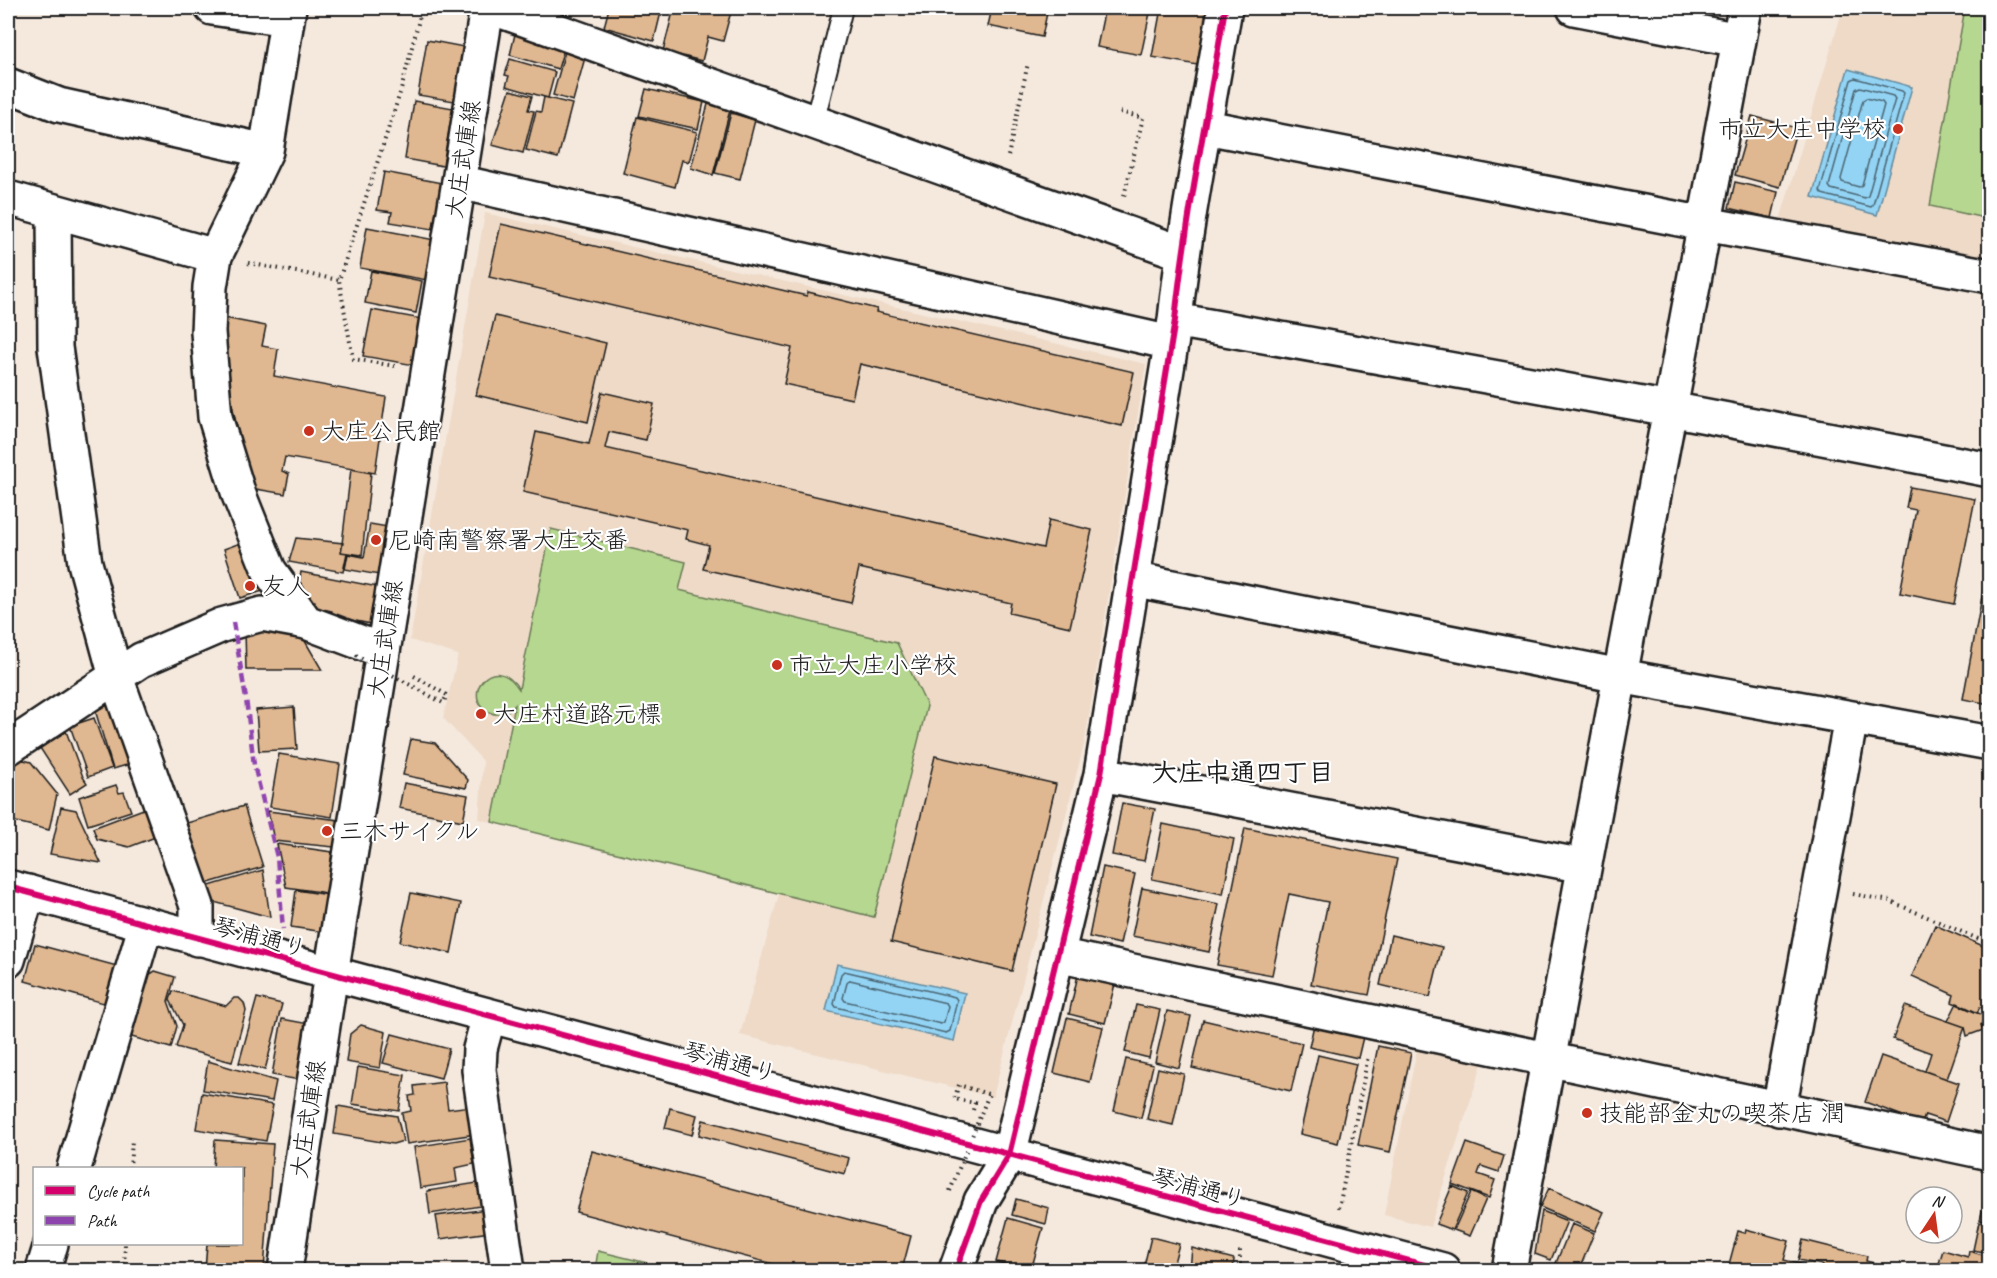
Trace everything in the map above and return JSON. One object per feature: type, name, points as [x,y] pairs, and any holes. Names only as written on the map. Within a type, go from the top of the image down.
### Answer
[{"type":"street","points":[[212,8],[288,13],[266,151],[215,256],[210,287],[208,332],[215,417],[239,495],[269,570],[306,622]]},
{"type":"street","name":"大庄武庫線","points":[[285,1270],[331,974],[369,653],[428,372],[487,8]]},
{"type":"street","points":[[493,8],[1182,253]]},
{"type":"street","points":[[956,1270],[981,1200],[1009,1155],[1101,774],[1173,331],[1182,253],[1206,127],[1225,8]]},
{"type":"street","points":[[1574,8],[1739,40]]},
{"type":"street","points":[[1509,1270],[1745,8]]},
{"type":"street","points":[[8,85],[59,105],[266,151]]},
{"type":"street","points":[[1206,127],[1705,224],[1989,276]]},
{"type":"street","points":[[459,182],[1173,331],[1670,409],[1989,470]]},
{"type":"street","points":[[8,198],[215,256]]},
{"type":"street","points":[[54,212],[55,347],[85,563],[116,676],[197,906],[197,939]]},
{"type":"street","points":[[1132,579],[1620,676],[1989,743]]},
{"type":"street","points":[[8,748],[141,660],[222,624],[262,614],[306,622],[369,653]]},
{"type":"street","points":[[1779,1109],[1851,718]]},
{"type":"street","points":[[1101,774],[1584,866]]},
{"type":"street","points":[[8,960],[18,890]]},
{"type":"street","name":"琴浦通り","points":[[18,890],[1443,1270]]},
{"type":"street","points":[[74,1167],[146,924]]},
{"type":"street","points":[[1057,955],[1989,1153]]},
{"type":"street","points":[[489,1016],[480,1049],[479,1070],[508,1270]]},
{"type":"street","points":[[43,1270],[51,1245]]},
{"type":"lane","points":[[814,123],[843,8]]},
{"type":"path","points":[[422,8],[401,90],[339,280],[353,359],[428,372]]},
{"type":"path","points":[[1001,188],[1028,63]]},
{"type":"path","points":[[1117,230],[1143,118],[1120,112]]},
{"type":"path","points":[[215,256],[339,280]]},
{"type":"path","points":[[369,653],[416,688],[443,703],[447,695],[420,679]]},
{"type":"path","points":[[1820,887],[1890,901],[1989,944]]},
{"type":"path","points":[[1338,1214],[1374,1023]]},
{"type":"path","points":[[950,1191],[989,1094],[959,1085],[954,1099],[975,1103]]},
{"type":"path","points":[[130,1167],[132,1140]]},
{"type":"path","points":[[124,1270],[125,1245]]},
{"type":"path","points":[[1240,1246],[1240,1270]]},
{"type":"shaded area","name":"市立大庄中学校","points":[[1843,8],[1989,8],[1989,259],[1780,220]]},
{"type":"shaded area","name":"市立大庄小学校","points":[[485,213],[1146,364],[1085,741],[993,1097],[740,1035],[779,894],[479,819],[483,761],[443,718],[458,655],[410,640]]},
{"type":"shaded area","points":[[1417,1049],[1482,1064],[1430,1227],[1384,1215]]},
{"type":"green space","points":[[1965,8],[1989,8],[1989,219],[1930,206]]},
{"type":"green space","points":[[551,529],[686,562],[679,590],[897,643],[927,706],[874,917],[492,822],[515,705],[501,714],[491,713],[482,707],[478,698],[478,689],[482,681],[490,675],[499,674],[509,678],[519,689]]},
{"type":"green space","points":[[598,1251],[676,1270],[595,1270]]},
{"type":"water","points":[[1848,69],[1912,87],[1877,215],[1812,197]]},
{"type":"water","points":[[837,964],[965,993],[954,1041],[826,1011]]},
{"type":"building","points":[[609,8],[662,8],[654,41],[604,27]]},
{"type":"building","points":[[674,8],[732,8],[723,41],[708,37],[702,61],[663,51]]},
{"type":"building","points":[[992,8],[1048,8],[1042,37],[988,26]]},
{"type":"building","points":[[1105,8],[1151,8],[1141,55],[1097,47]]},
{"type":"building","points":[[1161,8],[1208,8],[1197,65],[1152,57]]},
{"type":"building","points":[[516,30],[565,45],[558,69],[510,55]]},
{"type":"building","points":[[427,40],[464,47],[454,101],[418,95]]},
{"type":"building","points":[[566,48],[586,54],[573,101],[553,95]]},
{"type":"building","points":[[510,59],[555,72],[548,98],[506,86],[509,76],[505,75]]},
{"type":"building","points":[[646,89],[704,102],[698,129],[639,116]]},
{"type":"building","points":[[510,90],[532,96],[528,110],[534,111],[523,153],[492,145]]},
{"type":"building","points":[[544,97],[572,104],[558,158],[526,150],[536,111],[541,112]]},
{"type":"building","points":[[414,101],[453,108],[443,166],[405,159]]},
{"type":"building","points":[[708,104],[730,110],[713,175],[691,168]]},
{"type":"building","points":[[731,113],[755,120],[740,179],[715,173]]},
{"type":"building","points":[[1752,116],[1797,128],[1780,187],[1735,175]]},
{"type":"building","points":[[637,117],[697,132],[689,162],[682,160],[675,187],[623,173]]},
{"type":"building","points":[[384,172],[442,183],[433,229],[390,222],[392,212],[377,210]]},
{"type":"building","points":[[1735,182],[1778,192],[1772,218],[1729,208]]},
{"type":"building","points":[[501,224],[807,296],[808,292],[877,309],[876,312],[1134,372],[1122,426],[860,364],[852,399],[784,384],[792,348],[489,277]]},
{"type":"building","points":[[367,227],[435,240],[427,280],[360,268]]},
{"type":"building","points":[[371,271],[422,281],[416,313],[365,303]]},
{"type":"building","points":[[372,310],[422,319],[414,365],[363,356]]},
{"type":"building","points":[[495,316],[606,343],[588,422],[476,395]]},
{"type":"building","name":"大庄公民館","points":[[224,318],[266,326],[262,346],[278,349],[274,376],[386,397],[375,473],[285,457],[282,471],[289,474],[285,494],[250,488],[232,404]]},
{"type":"building","points":[[602,392],[654,404],[646,440],[609,432],[605,448],[1043,548],[1049,520],[1092,530],[1070,627],[1009,613],[1011,603],[859,568],[851,603],[703,569],[709,545],[686,539],[688,530],[523,492],[536,432],[589,444]]},
{"type":"building","points":[[351,469],[371,473],[362,555],[341,552]]},
{"type":"building","points":[[1910,487],[1975,499],[1954,604],[1900,593],[1916,510],[1906,508]]},
{"type":"building","name":"尼崎南警察署大庄交番","points":[[370,524],[388,527],[379,575],[345,569],[348,554],[364,557]]},
{"type":"building","points":[[296,538],[343,543],[341,552],[347,553],[343,572],[289,562]]},
{"type":"building","points":[[246,541],[263,591],[240,598],[224,549]]},
{"type":"building","points":[[1990,553],[1990,704],[1963,699]]},
{"type":"building","points":[[301,572],[378,587],[371,624],[331,616],[332,611],[314,607],[315,601],[296,598]]},
{"type":"building","points":[[245,630],[305,630],[305,641],[322,670],[246,670]]},
{"type":"building","points":[[118,702],[137,762],[113,769],[95,710]]},
{"type":"building","points":[[294,707],[297,749],[259,751],[256,710]]},
{"type":"building","points":[[94,718],[112,768],[88,777],[70,726]]},
{"type":"building","points":[[66,731],[87,783],[70,794],[40,748]]},
{"type":"building","points":[[411,739],[435,743],[468,780],[466,788],[403,775]]},
{"type":"building","points":[[279,754],[340,764],[332,817],[270,807]]},
{"type":"building","points":[[935,756],[1056,784],[1012,971],[891,942]]},
{"type":"building","points":[[20,759],[31,762],[57,794],[49,830],[8,820],[8,766]]},
{"type":"building","points":[[404,783],[468,795],[463,821],[399,808]]},
{"type":"building","points":[[116,785],[119,793],[124,792],[131,811],[88,825],[79,797]]},
{"type":"building","points":[[1122,803],[1155,809],[1144,861],[1112,855]]},
{"type":"building","points":[[244,806],[263,867],[205,884],[187,823]]},
{"type":"building","points":[[61,807],[76,810],[101,863],[50,854]]},
{"type":"building","points":[[146,808],[158,836],[129,847],[97,839],[93,828]]},
{"type":"building","points":[[268,811],[339,820],[334,847],[274,841]]},
{"type":"building","points":[[1163,824],[1234,839],[1223,894],[1152,879]]},
{"type":"building","points":[[1245,828],[1397,859],[1369,995],[1311,984],[1328,902],[1289,894],[1272,975],[1217,965]]},
{"type":"building","points":[[277,844],[332,852],[327,893],[286,887]]},
{"type":"building","points":[[1103,867],[1135,874],[1120,944],[1089,937]]},
{"type":"building","points":[[263,870],[270,917],[210,901],[206,887]]},
{"type":"building","points":[[1142,888],[1219,904],[1209,952],[1132,936]]},
{"type":"building","points":[[296,890],[329,895],[324,932],[291,927]]},
{"type":"building","points":[[411,893],[461,903],[451,953],[400,942]]},
{"type":"building","points":[[1935,925],[1990,949],[1990,1011],[1980,1007],[1977,1013],[1952,1002],[1954,995],[1912,976]]},
{"type":"building","points":[[1391,935],[1442,947],[1430,997],[1380,985]]},
{"type":"building","points":[[35,944],[117,966],[107,1004],[25,981]]},
{"type":"building","points":[[155,971],[175,977],[168,1001],[177,1026],[171,1048],[128,1036],[144,978]]},
{"type":"building","points":[[1078,975],[1115,984],[1105,1023],[1069,1014]]},
{"type":"building","points":[[173,991],[226,1006],[234,998],[239,998],[244,1003],[246,1011],[232,1062],[176,1047],[183,1025],[170,1000]]},
{"type":"building","points":[[257,998],[282,1004],[265,1070],[239,1063]]},
{"type":"building","points":[[1957,1003],[1985,1016],[1981,1025],[1983,1030],[1967,1036],[1965,1027],[1948,1021]]},
{"type":"building","points":[[1136,1005],[1160,1010],[1149,1058],[1125,1052]]},
{"type":"building","points":[[1905,1006],[1965,1027],[1947,1079],[1925,1071],[1931,1053],[1893,1039]]},
{"type":"building","points":[[1167,1011],[1191,1016],[1179,1068],[1155,1062]]},
{"type":"building","points":[[1067,1018],[1103,1027],[1090,1082],[1054,1073]]},
{"type":"building","points":[[282,1019],[309,1024],[299,1080],[272,1075]]},
{"type":"building","points":[[1203,1020],[1302,1043],[1291,1091],[1192,1068]]},
{"type":"building","points":[[361,1025],[386,1032],[380,1068],[346,1062],[350,1034]]},
{"type":"building","points":[[1314,1025],[1363,1037],[1358,1058],[1309,1047]]},
{"type":"building","points":[[392,1034],[449,1049],[441,1078],[383,1063]]},
{"type":"building","points":[[1378,1046],[1411,1053],[1390,1152],[1358,1145]]},
{"type":"building","points":[[1318,1055],[1356,1064],[1338,1143],[1300,1134]]},
{"type":"building","points":[[1881,1056],[1959,1083],[1946,1122],[1925,1115],[1922,1123],[1865,1102]]},
{"type":"building","points":[[1126,1059],[1153,1065],[1141,1118],[1114,1111]]},
{"type":"building","points":[[208,1061],[276,1081],[272,1101],[203,1090]]},
{"type":"building","points":[[358,1067],[405,1075],[399,1111],[352,1104]]},
{"type":"building","points":[[1158,1068],[1184,1074],[1173,1125],[1147,1119]]},
{"type":"building","points":[[444,1082],[448,1109],[471,1106],[476,1134],[407,1144],[402,1113],[411,1111],[409,1096],[415,1095],[414,1086]]},
{"type":"building","points":[[202,1093],[273,1105],[266,1141],[196,1129]]},
{"type":"building","points":[[338,1106],[397,1116],[403,1141],[393,1144],[334,1134]]},
{"type":"building","points":[[670,1108],[697,1115],[692,1135],[665,1128]]},
{"type":"building","points":[[703,1120],[849,1158],[845,1174],[699,1135]]},
{"type":"building","points":[[470,1138],[474,1164],[455,1168],[457,1182],[420,1188],[414,1147]]},
{"type":"building","points":[[215,1140],[273,1144],[264,1270],[205,1270],[207,1245],[243,1245],[243,1167],[213,1167]]},
{"type":"building","points":[[1467,1143],[1504,1156],[1499,1172],[1481,1166],[1478,1174],[1495,1180],[1489,1198],[1452,1184]]},
{"type":"building","points":[[592,1151],[911,1236],[902,1270],[796,1270],[576,1212]]},
{"type":"building","points":[[1990,1177],[1990,1222],[1980,1220]]},
{"type":"building","points":[[483,1182],[487,1205],[430,1214],[427,1191]]},
{"type":"building","points":[[1452,1186],[1468,1193],[1452,1230],[1436,1224]]},
{"type":"building","points":[[1549,1188],[1604,1212],[1595,1231],[1540,1207]]},
{"type":"building","points":[[1471,1192],[1486,1199],[1470,1236],[1454,1230]]},
{"type":"building","points":[[1016,1199],[1049,1208],[1046,1224],[1012,1215]]},
{"type":"building","points":[[487,1209],[490,1232],[440,1239],[436,1216]]},
{"type":"building","points":[[1542,1211],[1567,1221],[1551,1260],[1535,1254]]},
{"type":"building","points":[[1008,1218],[1043,1228],[1031,1270],[996,1262]]},
{"type":"building","points":[[1979,1222],[1990,1225],[1990,1253],[1973,1250]]},
{"type":"building","points":[[1572,1224],[1594,1233],[1579,1270],[1556,1263]]},
{"type":"building","points":[[1746,1229],[1789,1241],[1784,1260],[1818,1269],[1735,1270],[1728,1268],[1738,1231],[1745,1233]]},
{"type":"building","points":[[1151,1237],[1179,1244],[1172,1270],[1143,1270]]},
{"type":"building","points":[[1803,1240],[1867,1256],[1866,1261],[1893,1268],[1893,1270],[1821,1270],[1822,1265],[1798,1260]]},
{"type":"building","points":[[1192,1248],[1234,1259],[1233,1270],[1190,1270]]},
{"type":"building","points":[[1943,1250],[1968,1257],[1969,1251],[1990,1257],[1990,1270],[1937,1270]]},
{"type":"marked path","points":[[233,622],[254,765],[277,857],[283,929]]},
{"type":"cycle path","points":[[956,1270],[981,1201],[1009,1155],[1101,774],[1175,320],[1191,203],[1225,8]]},
{"type":"cycle path","points":[[8,887],[1443,1270]]},
{"type":"place","name":"市立大庄中学校","points":[[1898,129]]},
{"type":"place","name":"大庄公民館","points":[[309,431]]},
{"type":"place","name":"尼崎南警察署大庄交番","points":[[376,540]]},
{"type":"place","name":"友人","points":[[250,586]]},
{"type":"place","name":"市立大庄小学校","points":[[777,665]]},
{"type":"place","name":"大庄村道路元標","points":[[481,714]]},
{"type":"place","name":"三木サイクル","points":[[327,831]]},
{"type":"place","name":"技能部金丸の喫茶店 潤","points":[[1587,1113]]},
{"type":"district","name":"大庄中通四丁目","points":[[1243,772]]}]
